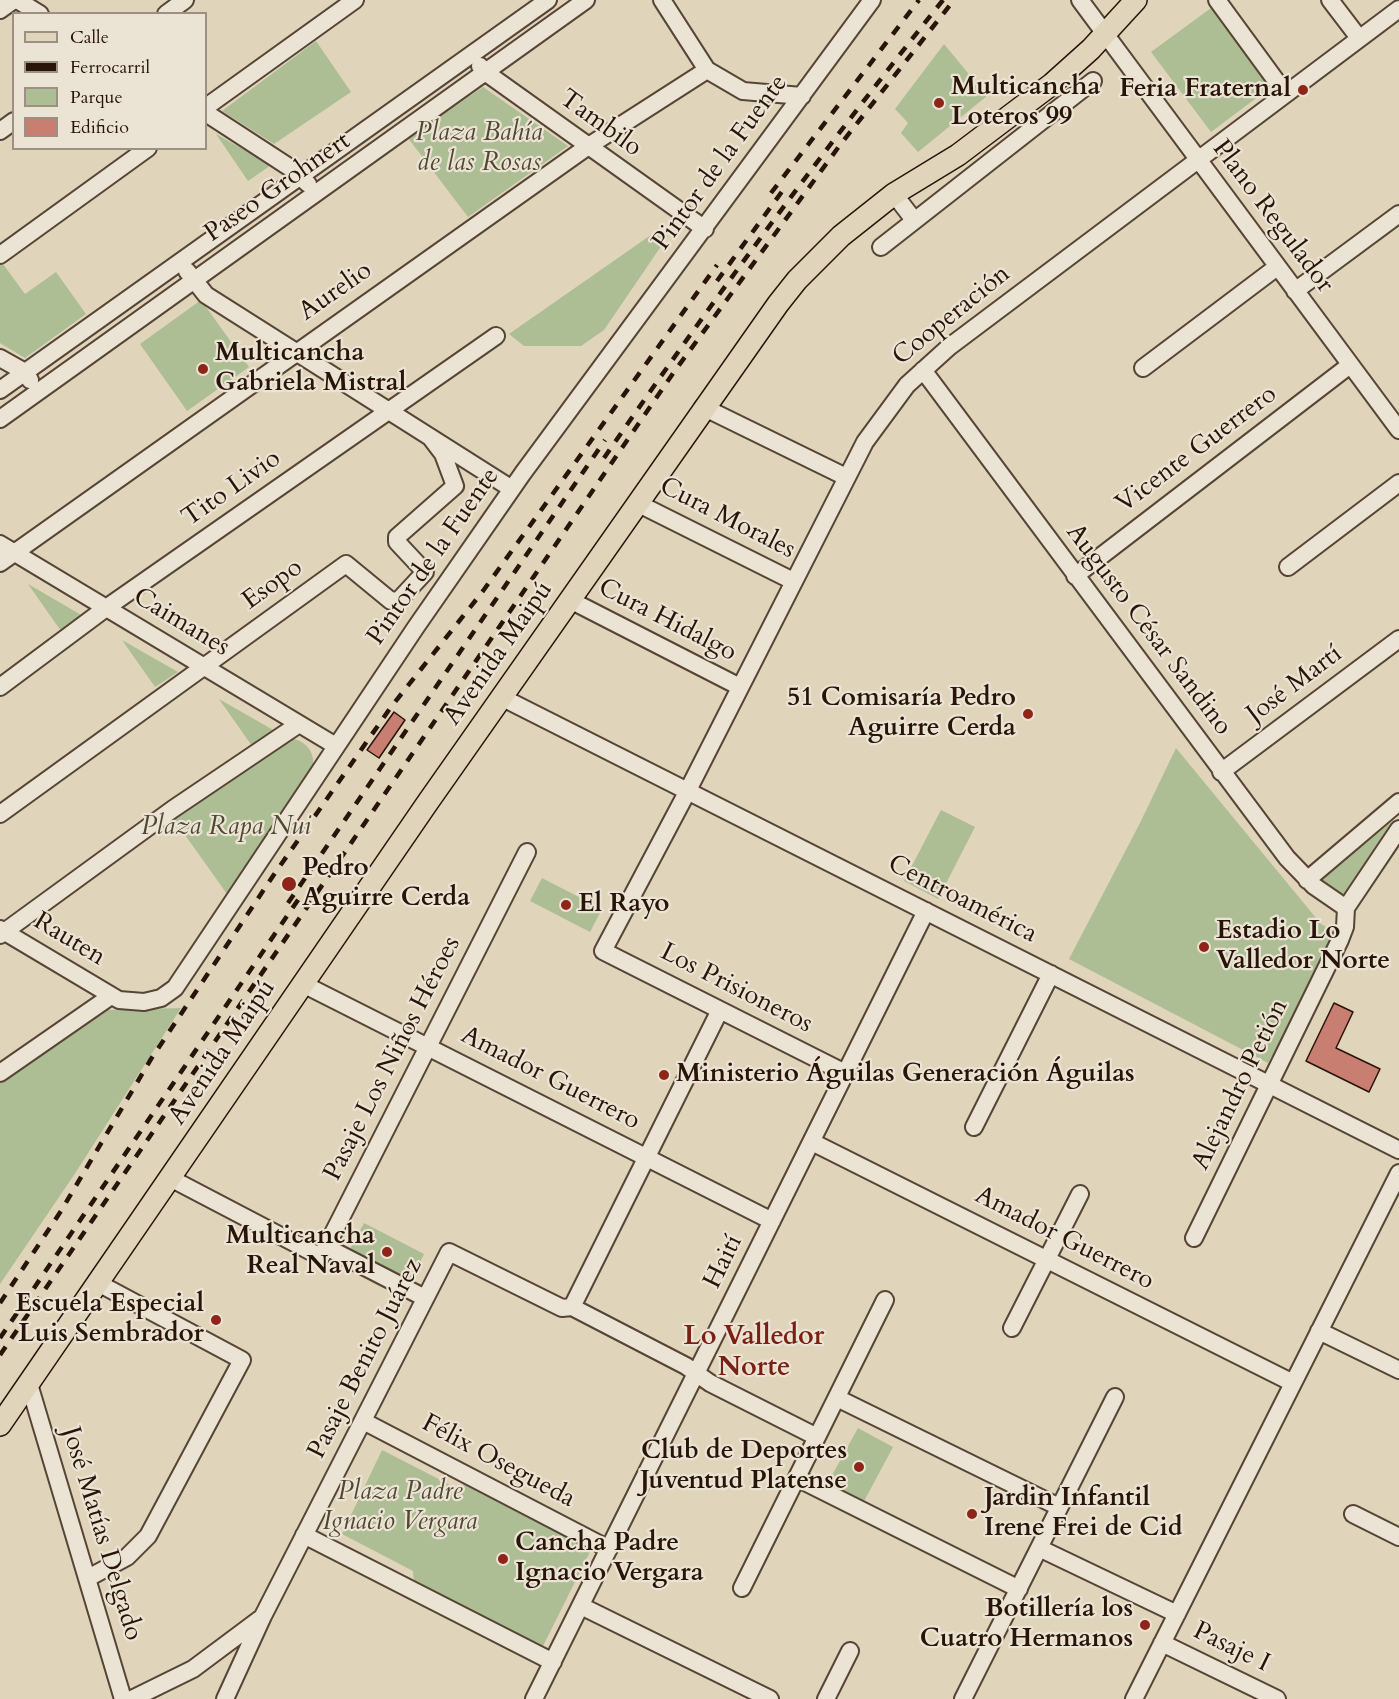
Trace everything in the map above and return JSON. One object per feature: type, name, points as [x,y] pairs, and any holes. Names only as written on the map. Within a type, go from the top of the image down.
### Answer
[{"type":"main road","name":"Avenida Maipú","points":[[0,1425],[501,697],[703,407],[797,280],[841,236],[894,194],[958,155],[1074,65],[1136,0]]},
{"type":"street","points":[[0,10],[16,0],[37,12]]},
{"type":"street","points":[[169,12],[185,0]]},
{"type":"street","points":[[207,106],[355,0]]},
{"type":"street","name":"Paseo Grohnert","points":[[0,390],[548,0]]},
{"type":"street","name":"Paseo Grohnert","points":[[0,419],[586,0]]},
{"type":"street","points":[[662,0],[707,70],[743,91],[802,96]]},
{"type":"street","name":"Pintor de la Fuente","points":[[111,996],[128,1002],[144,1002],[160,998],[175,988],[336,746],[512,489],[872,0]]},
{"type":"street","name":"Plano Regulador","points":[[1080,0],[1350,365],[1396,421]]},
{"type":"street","points":[[1217,0],[1285,93]]},
{"type":"street","points":[[1330,0],[1359,38]]},
{"type":"street","name":"Cooperación","points":[[688,790],[846,477],[879,420],[923,370],[949,347],[1399,9]]},
{"type":"street","name":"Tambilo","points":[[471,54],[485,72],[705,229]]},
{"type":"street","name":"Aurelio","points":[[0,563],[297,350],[587,147],[707,70]]},
{"type":"street","points":[[881,247],[1092,81]]},
{"type":"street","points":[[207,114],[302,176],[315,193]]},
{"type":"street","points":[[0,255],[145,150]]},
{"type":"street","points":[[894,194],[914,220]]},
{"type":"street","points":[[1295,291],[1399,214]]},
{"type":"street","points":[[180,261],[206,295],[297,350],[512,489]]},
{"type":"street","points":[[1143,368],[1277,267]]},
{"type":"street","name":"Tito Livio","points":[[0,687],[106,608],[496,336]]},
{"type":"street","points":[[0,358],[25,372],[38,390]]},
{"type":"street","name":"Vicente Guerrero","points":[[1075,576],[1350,365]]},
{"type":"street","name":"Augusto César Sandino","points":[[923,370],[1287,858],[1307,880],[1346,908]]},
{"type":"street","points":[[703,407],[846,477]]},
{"type":"street","name":"Esopo","points":[[0,814],[346,564],[391,601],[399,600],[424,572],[397,542],[397,537],[455,486],[443,453],[430,437]]},
{"type":"street","points":[[1288,567],[1399,483]]},
{"type":"street","name":"Cura Morales","points":[[637,503],[793,581]]},
{"type":"street","name":"Caimanes","points":[[0,544],[336,746]]},
{"type":"street","name":"Cura Hidalgo","points":[[570,600],[740,687]]},
{"type":"street","name":"José Martí","points":[[1221,772],[1399,639]]},
{"type":"street","name":"Centroamérica","points":[[501,697],[1399,1150]]},
{"type":"street","points":[[2,932],[173,809],[299,724]]},
{"type":"street","name":"Los Prisioneros","points":[[688,790],[603,951],[846,1073]]},
{"type":"street","points":[[1307,880],[1399,802]]},
{"type":"street","name":"Alejandro Petión","points":[[1194,1238],[1340,940],[1345,927],[1346,908],[1399,829]]},
{"type":"street","name":"Pasaje Los Niños Héroes","points":[[323,1252],[527,852]]},
{"type":"street","name":"Haití","points":[[534,1699],[926,911]]},
{"type":"street","name":"Rauten","points":[[2,932],[111,996]]},
{"type":"street","points":[[974,1127],[1051,974]]},
{"type":"street","name":"Amador Guerrero","points":[[303,984],[772,1221]]},
{"type":"street","points":[[0,1074],[111,996]]},
{"type":"street","points":[[720,1010],[572,1307],[710,1383],[817,1437]]},
{"type":"street","name":"Amador Guerrero","points":[[812,1142],[1293,1383]]},
{"type":"street","points":[[1134,1699],[1399,1173]]},
{"type":"street","points":[[170,1178],[323,1252],[425,1298]]},
{"type":"street","points":[[1012,1328],[1080,1194]]},
{"type":"street","name":"Pasaje Benito Juárez","points":[[225,1699],[263,1616],[449,1252],[562,1308],[572,1307]]},
{"type":"street","points":[[88,1578],[127,1557],[148,1536],[242,1360],[98,1283]]},
{"type":"street","points":[[742,1588],[885,1300]]},
{"type":"street","points":[[1319,1331],[1399,1370]]},
{"type":"street","name":"José Matías Delgado","points":[[29,1384],[123,1699]]},
{"type":"street","points":[[963,1699],[1115,1397]]},
{"type":"street","points":[[837,1398],[1059,1507]]},
{"type":"street","name":"Félix Osegueda","points":[[363,1420],[609,1549]]},
{"type":"street","points":[[797,1478],[1018,1589]]},
{"type":"street","points":[[1353,1514],[1399,1537]]},
{"type":"street","points":[[304,1535],[553,1662]]},
{"type":"street","points":[[1039,1548],[1177,1614]]},
{"type":"street","points":[[581,1606],[770,1699]]},
{"type":"street","name":"Pasaje Benito Juárez","points":[[132,1699],[193,1669],[263,1616]]},
{"type":"street","name":"Pasaje I","points":[[1162,1643],[1277,1699]]},
{"type":"street","points":[[826,1699],[850,1652]]},
{"type":"green space","points":[[1211,8],[1271,87],[1211,132],[1151,52]]},
{"type":"green space","points":[[316,41],[351,92],[274,144],[222,111]]},
{"type":"green space","name":"Multicancha Loteros 99","points":[[944,44],[987,96],[918,152],[901,133],[908,123],[895,109]]},
{"type":"green space","name":"Plaza Bahía de las Rosas","points":[[483,87],[568,146],[468,217],[408,138]]},
{"type":"green space","points":[[216,134],[271,165],[248,181]]},
{"type":"green space","points":[[658,230],[668,236],[604,330],[581,346],[524,346],[509,334]]},
{"type":"green space","points":[[0,260],[25,294],[56,272],[86,314],[25,358],[0,343]]},
{"type":"green space","name":"Multicancha Gabriela Mistral","points":[[201,300],[249,367],[187,411],[140,344]]},
{"type":"green space","points":[[28,584],[83,616],[61,631]]},
{"type":"green space","points":[[122,640],[178,672],[155,687]]},
{"type":"green space","points":[[219,699],[275,731],[252,746]]},
{"type":"green space","name":"Plaza Rapa Nui","points":[[291,738],[301,742],[311,751],[313,766],[227,894],[173,818]]},
{"type":"green space","name":"Estadio Lo Valledor Norte","points":[[1176,748],[1321,924],[1339,934],[1268,1063],[1069,959],[1140,823]]},
{"type":"green space","points":[[941,810],[975,827],[938,899],[904,881]]},
{"type":"green space","points":[[1394,820],[1353,890],[1340,895],[1322,884],[1322,876]]},
{"type":"green space","name":"El Rayo","points":[[542,878],[602,909],[590,932],[530,901]]},
{"type":"green space","points":[[181,1008],[74,1175],[0,1284],[0,1083],[105,1010]]},
{"type":"green space","name":"Multicancha Real Naval","points":[[364,1223],[424,1254],[411,1281],[350,1249]]},
{"type":"green space","name":"Club de Deportes Juventud Platense","points":[[858,1428],[893,1447],[861,1507],[825,1488]]},
{"type":"green space","name":"Cancha Padre Ignacio Vergara","points":[[382,1450],[456,1488],[466,1483],[592,1548],[540,1652],[414,1583],[413,1571],[342,1534]]},
{"type":"building","points":[[394,712],[405,720],[379,758],[367,750]]},
{"type":"building","points":[[1334,1003],[1353,1012],[1336,1048],[1380,1069],[1369,1092],[1306,1061]]},
{"type":"railway","points":[[771,193],[919,0]]},
{"type":"railway","points":[[604,458],[769,226],[943,0]]},
{"type":"railway","points":[[0,1355],[674,372],[840,145],[954,0]]},
{"type":"railway","points":[[717,281],[786,186]]},
{"type":"railway","points":[[0,1303],[61,1211],[151,1059],[273,876],[391,707],[483,591],[717,265]]},
{"type":"railway","points":[[288,903],[605,440]]},
{"type":"railway","points":[[0,1338],[300,897]]},
{"type":"place","name":"Feria Fraternal","points":[[1303,90]]},
{"type":"place","name":"Multicancha Loteros 99","points":[[939,103]]},
{"type":"place","name":"Multicancha Gabriela Mistral","points":[[203,369]]},
{"type":"place","name":"51 Comisaría Pedro Aguirre Cerda","points":[[1028,714]]},
{"type":"place","name":"Pedro Aguirre Cerda","points":[[289,884]]},
{"type":"place","name":"El Rayo","points":[[566,905]]},
{"type":"place","name":"Estadio Lo Valledor Norte","points":[[1204,947]]},
{"type":"place","name":"Ministerio Águilas Generación Águilas","points":[[664,1075]]},
{"type":"place","name":"Multicancha Real Naval","points":[[387,1252]]},
{"type":"place","name":"Escuela Especial Luis Sembrador","points":[[216,1320]]},
{"type":"place","name":"Club de Deportes Juventud Platense","points":[[859,1467]]},
{"type":"place","name":"Jardin Infantil Irene Frei de Cid","points":[[972,1514]]},
{"type":"place","name":"Cancha Padre Ignacio Vergara","points":[[503,1559]]},
{"type":"place","name":"Botillería los Cuatro Hermanos","points":[[1145,1625]]},
{"type":"district","name":"Lo Valledor Norte","points":[[754,1354]]},
{"type":"park label","name":"Plaza Padre Ignacio Vergara","points":[[400,1508]]}]
